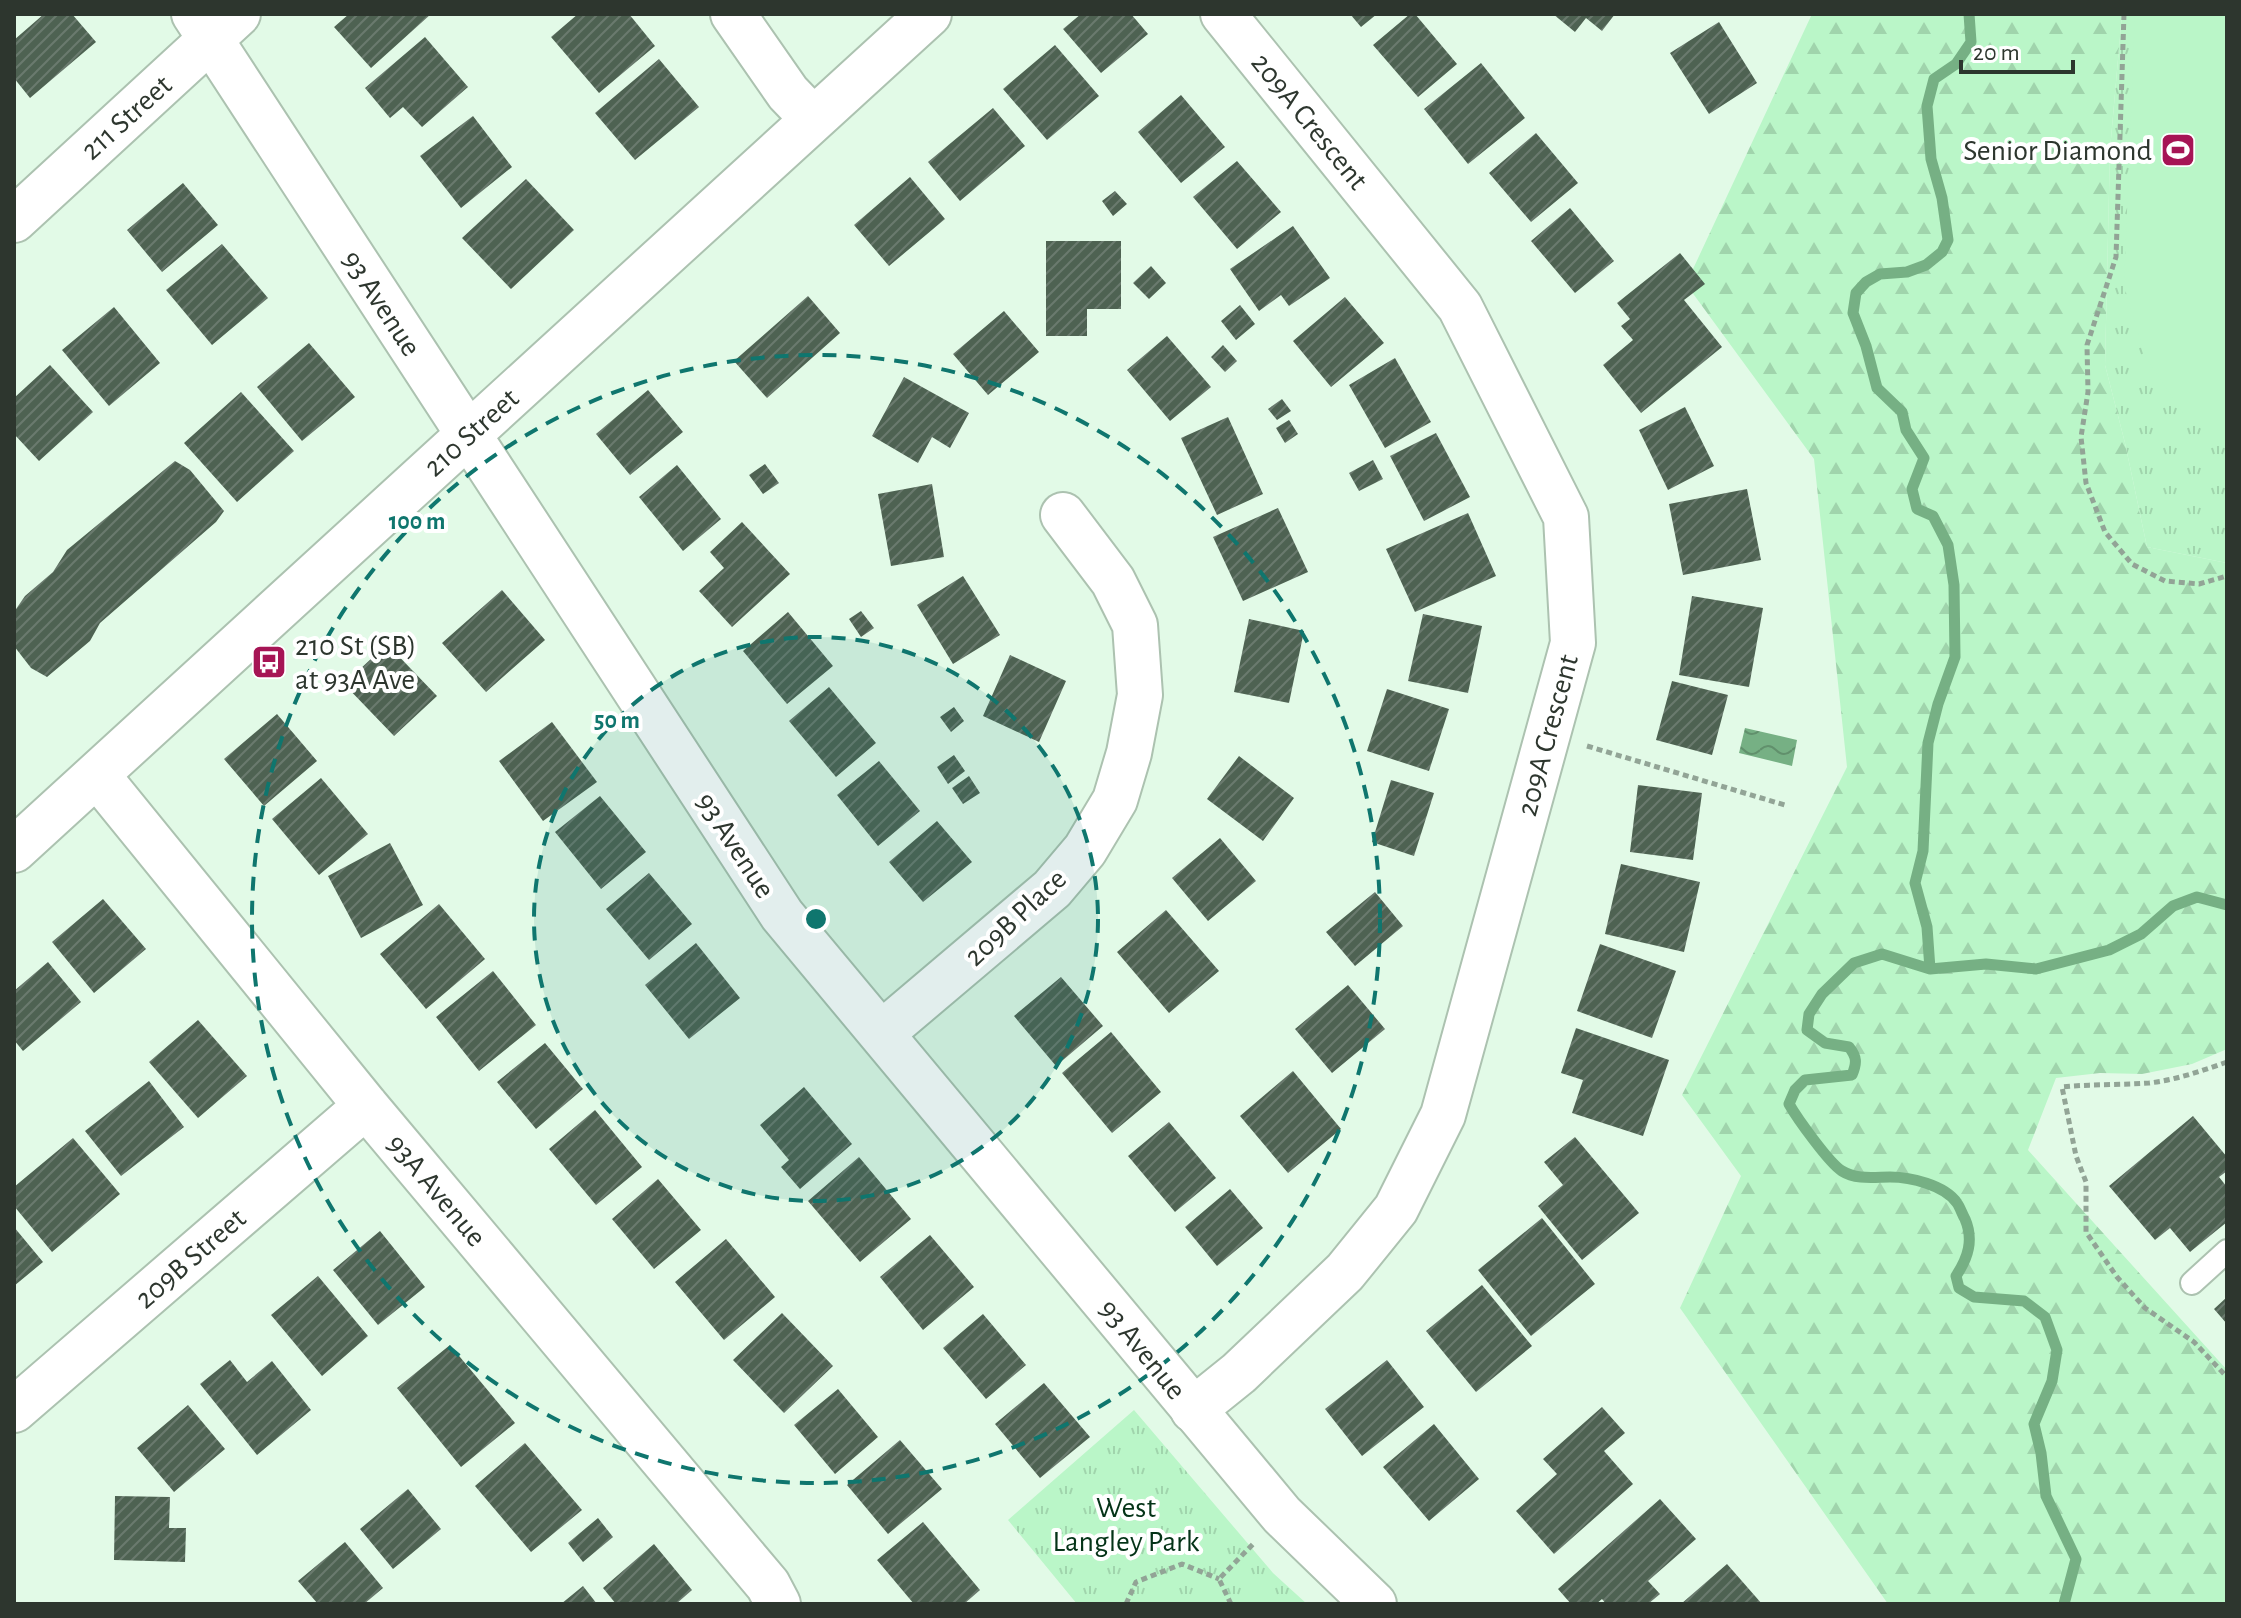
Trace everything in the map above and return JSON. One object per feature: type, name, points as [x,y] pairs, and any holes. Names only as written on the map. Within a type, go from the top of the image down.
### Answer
[{"type":"street","points":[[733,14],[788,93],[813,119]]},
{"type":"street","name":"210 Street","points":[[14,850],[929,14]]},
{"type":"street","name":"209A Crescent","points":[[1193,1410],[1239,1373],[1345,1272],[1403,1196],[1443,1115],[1573,643],[1566,517],[1460,307],[1223,14]]},
{"type":"street","name":"93 Avenue","points":[[214,22],[468,435],[782,915],[1282,1515],[1374,1604]]},
{"type":"street","name":"211 Street","points":[[14,220],[214,22]]},
{"type":"street","name":"209B Place","points":[[882,1033],[1052,889],[1085,850],[1115,800],[1129,753],[1140,695],[1135,625],[1113,581],[1063,515]]},
{"type":"street","name":"93A Avenue","points":[[97,775],[366,1106],[768,1585],[778,1604]]},
{"type":"street","name":"209B Street","points":[[14,1410],[366,1106]]},
{"type":"lane","points":[[2192,1283],[2227,1251]]},
{"type":"path","points":[[2124,14],[2116,257],[2087,345],[2088,392],[2081,437],[2086,483],[2105,532],[2132,564],[2165,581],[2199,584],[2227,576]]},
{"type":"path","points":[[1583,744],[1788,806]]},
{"type":"path","points":[[2227,1062],[2187,1076],[2148,1083],[2062,1087],[2076,1156],[2086,1182],[2086,1232],[2117,1277],[2145,1308],[2194,1342],[2227,1377]]},
{"type":"path","points":[[1219,1579],[1282,1515]]},
{"type":"path","points":[[1126,1604],[1136,1582],[1182,1564],[1219,1579],[1231,1604]]},
{"type":"green space","points":[[1812,14],[2122,14],[2110,150],[2105,365],[2147,547],[2227,563],[2227,1049],[2192,1064],[2142,1074],[2100,1073],[2056,1078],[2028,1150],[2227,1370],[2227,1604],[1888,1604],[1680,1308],[1741,1176],[1682,1095],[1847,767],[1814,459],[1686,284]]},
{"type":"green space","name":"Senior Diamond","points":[[2122,14],[2227,14],[2227,563],[2147,547],[2105,365],[2110,150]]},
{"type":"green space","name":"Senior Diamond","points":[[2135,14],[2227,14],[2227,450],[2184,415],[2146,358],[2124,286]]},
{"type":"green space","name":"West Langley Park","points":[[1134,1410],[1273,1573],[1307,1604],[1077,1604],[1008,1520]]},
{"type":"water","points":[[1745,728],[1797,740],[1792,766],[1739,753]]},
{"type":"building","points":[[44,14],[72,14],[96,42],[30,98],[14,78],[14,40]]},
{"type":"building","points":[[349,14],[431,14],[371,68],[334,27]]},
{"type":"building","points":[[578,14],[629,14],[655,46],[599,93],[551,37]]},
{"type":"building","points":[[1081,14],[1131,14],[1148,34],[1101,73],[1063,29]]},
{"type":"building","points":[[1350,14],[1377,14],[1361,27]]},
{"type":"building","points":[[1410,14],[1415,14],[1457,64],[1418,97],[1373,45]]},
{"type":"building","points":[[1553,14],[1615,14],[1602,31],[1586,18],[1575,32]]},
{"type":"building","points":[[1719,22],[1757,83],[1709,114],[1670,53]]},
{"type":"building","points":[[425,37],[468,87],[422,127],[403,107],[390,118],[365,88]]},
{"type":"building","points":[[1055,45],[1099,96],[1047,140],[1003,89]]},
{"type":"building","points":[[659,59],[699,107],[635,160],[595,113]]},
{"type":"building","points":[[1481,63],[1525,118],[1468,164],[1424,109]]},
{"type":"building","points":[[1181,95],[1225,147],[1181,183],[1138,132]]},
{"type":"building","points":[[993,108],[1025,146],[960,201],[928,162]]},
{"type":"building","points":[[473,116],[512,167],[461,208],[420,156]]},
{"type":"building","points":[[1536,133],[1578,183],[1531,222],[1489,173]]},
{"type":"building","points":[[1237,161],[1281,212],[1237,249],[1193,197]]},
{"type":"building","points":[[910,177],[945,219],[889,266],[854,225]]},
{"type":"building","points":[[526,179],[574,230],[511,289],[462,238]]},
{"type":"building","points":[[183,183],[218,225],[162,272],[127,230]]},
{"type":"building","points":[[1115,191],[1127,204],[1113,216],[1102,201]]},
{"type":"building","points":[[1570,208],[1614,261],[1575,293],[1531,241]]},
{"type":"building","points":[[1293,226],[1330,278],[1289,306],[1281,295],[1259,311],[1230,269]]},
{"type":"building","points":[[1046,241],[1121,241],[1121,309],[1087,309],[1087,336],[1046,336]]},
{"type":"building","points":[[222,244],[268,298],[212,345],[166,290]]},
{"type":"building","points":[[1680,253],[1705,284],[1684,300],[1722,347],[1641,413],[1603,365],[1633,340],[1621,326],[1630,319],[1617,303]]},
{"type":"building","points":[[1151,266],[1166,283],[1149,299],[1133,283]]},
{"type":"building","points":[[808,296],[840,333],[767,398],[734,361]]},
{"type":"building","points":[[1345,297],[1384,343],[1331,387],[1293,341]]},
{"type":"building","points":[[1240,305],[1255,324],[1236,340],[1221,321]]},
{"type":"building","points":[[114,307],[160,363],[109,406],[62,350]]},
{"type":"building","points":[[1004,311],[1039,352],[988,395],[953,354]]},
{"type":"building","points":[[1167,336],[1211,387],[1170,421],[1127,370]]},
{"type":"building","points":[[309,343],[355,397],[302,441],[257,387]]},
{"type":"building","points":[[1223,345],[1237,361],[1225,372],[1211,357]]},
{"type":"building","points":[[1395,358],[1431,422],[1385,448],[1349,385]]},
{"type":"building","points":[[50,365],[93,412],[39,461],[14,434],[14,398]]},
{"type":"building","points":[[904,377],[969,413],[950,448],[932,437],[918,463],[872,436]]},
{"type":"building","points":[[648,390],[683,432],[630,475],[596,434]]},
{"type":"building","points":[[241,392],[294,451],[237,502],[184,443]]},
{"type":"building","points":[[1282,399],[1291,411],[1277,420],[1268,409]]},
{"type":"building","points":[[1685,407],[1714,466],[1668,490],[1639,430]]},
{"type":"building","points":[[1228,417],[1263,494],[1217,515],[1181,438]]},
{"type":"building","points":[[1289,420],[1298,434],[1285,443],[1276,428]]},
{"type":"building","points":[[1436,433],[1470,497],[1424,521],[1390,456]]},
{"type":"building","points":[[1373,460],[1383,479],[1359,491],[1349,473]]},
{"type":"building","points":[[175,461],[190,470],[224,511],[216,522],[100,623],[90,641],[47,677],[31,668],[14,646],[14,612],[25,596],[53,572],[67,550]]},
{"type":"building","points":[[765,464],[779,483],[763,494],[749,475]]},
{"type":"building","points":[[677,465],[721,519],[683,551],[639,497]]},
{"type":"building","points":[[932,484],[944,557],[891,566],[878,494]]},
{"type":"building","points":[[1747,489],[1761,560],[1683,575],[1669,504]]},
{"type":"building","points":[[1278,508],[1308,572],[1243,601],[1213,537]]},
{"type":"building","points":[[1468,513],[1496,576],[1415,612],[1386,549]]},
{"type":"building","points":[[742,522],[790,574],[732,627],[699,591],[724,568],[710,552]]},
{"type":"building","points":[[963,576],[1000,635],[953,664],[917,605]]},
{"type":"building","points":[[502,590],[545,640],[486,692],[442,643]]},
{"type":"building","points":[[1692,596],[1763,608],[1749,687],[1679,675]]},
{"type":"building","points":[[861,611],[874,628],[861,637],[849,619]]},
{"type":"building","points":[[788,612],[833,666],[787,704],[743,651]]},
{"type":"building","points":[[1423,614],[1482,626],[1468,693],[1408,681]]},
{"type":"building","points":[[1249,619],[1304,631],[1289,703],[1234,692]]},
{"type":"building","points":[[387,644],[437,696],[394,736],[344,684]]},
{"type":"building","points":[[1010,655],[1066,681],[1039,742],[983,716]]},
{"type":"building","points":[[1672,681],[1728,695],[1712,755],[1656,740]]},
{"type":"building","points":[[829,687],[876,743],[836,777],[789,721]]},
{"type":"building","points":[[1387,689],[1449,709],[1429,771],[1367,751]]},
{"type":"building","points":[[954,707],[964,721],[951,732],[940,717]]},
{"type":"building","points":[[277,714],[317,761],[264,806],[224,759]]},
{"type":"building","points":[[552,722],[597,782],[543,821],[499,761]]},
{"type":"building","points":[[954,755],[965,771],[948,784],[937,767]]},
{"type":"building","points":[[1239,756],[1294,798],[1263,841],[1207,799]]},
{"type":"building","points":[[879,761],[920,811],[878,846],[837,795]]},
{"type":"building","points":[[969,776],[980,793],[963,804],[952,788]]},
{"type":"building","points":[[321,778],[368,834],[319,875],[272,819]]},
{"type":"building","points":[[1391,780],[1434,793],[1414,856],[1372,842]]},
{"type":"building","points":[[1638,785],[1702,793],[1693,860],[1630,852]]},
{"type":"building","points":[[600,796],[646,852],[601,889],[555,832]]},
{"type":"building","points":[[937,821],[972,862],[923,902],[889,862]]},
{"type":"building","points":[[1220,838],[1256,881],[1208,921],[1172,878]]},
{"type":"building","points":[[390,843],[423,905],[361,938],[328,876]]},
{"type":"building","points":[[1621,864],[1700,882],[1684,952],[1605,934]]},
{"type":"building","points":[[649,873],[692,924],[649,960],[606,909]]},
{"type":"building","points":[[1375,892],[1403,926],[1355,966],[1326,932]]},
{"type":"building","points":[[103,899],[146,949],[94,993],[52,942]]},
{"type":"building","points":[[439,904],[485,959],[426,1009],[380,954]]},
{"type":"building","points":[[1166,910],[1219,971],[1169,1013],[1117,952]]},
{"type":"building","points":[[696,943],[740,998],[689,1039],[645,985]]},
{"type":"building","points":[[1600,944],[1676,971],[1652,1038],[1577,1011]]},
{"type":"building","points":[[48,962],[81,1002],[23,1051],[14,1040],[14,991]]},
{"type":"building","points":[[493,971],[536,1025],[479,1071],[436,1017]]},
{"type":"building","points":[[1061,977],[1103,1026],[1056,1066],[1014,1016]]},
{"type":"building","points":[[1348,985],[1385,1029],[1332,1073],[1295,1029]]},
{"type":"building","points":[[198,1020],[247,1076],[198,1118],[149,1062]]},
{"type":"building","points":[[1576,1028],[1669,1060],[1643,1136],[1572,1113],[1583,1080],[1561,1073]]},
{"type":"building","points":[[1111,1032],[1161,1092],[1112,1133],[1062,1073]]},
{"type":"building","points":[[545,1043],[583,1089],[536,1129],[497,1082]]},
{"type":"building","points":[[1293,1071],[1341,1129],[1288,1173],[1240,1116]]},
{"type":"building","points":[[149,1081],[184,1127],[121,1176],[85,1131]]},
{"type":"building","points":[[804,1087],[852,1144],[800,1189],[781,1167],[789,1160],[760,1125]]},
{"type":"building","points":[[595,1110],[642,1167],[596,1205],[549,1149]]},
{"type":"building","points":[[2193,1116],[2227,1157],[2227,1171],[2219,1177],[2227,1187],[2227,1222],[2190,1252],[2170,1228],[2155,1240],[2109,1186]]},
{"type":"building","points":[[1169,1122],[1216,1178],[1175,1212],[1128,1156]]},
{"type":"building","points":[[1575,1137],[1639,1213],[1582,1260],[1538,1206],[1563,1185],[1544,1162]]},
{"type":"building","points":[[73,1138],[120,1194],[52,1252],[14,1206],[14,1187]]},
{"type":"building","points":[[859,1157],[911,1219],[860,1262],[808,1201]]},
{"type":"building","points":[[658,1179],[701,1230],[654,1269],[612,1219]]},
{"type":"building","points":[[1230,1189],[1263,1228],[1217,1266],[1185,1227]]},
{"type":"building","points":[[1542,1218],[1595,1284],[1531,1336],[1478,1270]]},
{"type":"building","points":[[14,1227],[43,1262],[14,1286]]},
{"type":"building","points":[[380,1231],[425,1287],[378,1325],[333,1270]]},
{"type":"building","points":[[930,1235],[974,1287],[923,1330],[880,1277]]},
{"type":"building","points":[[726,1239],[775,1297],[724,1340],[675,1282]]},
{"type":"building","points":[[318,1276],[368,1336],[322,1376],[271,1315]]},
{"type":"building","points":[[1482,1285],[1532,1346],[1476,1392],[1426,1331]]},
{"type":"building","points":[[2227,1297],[2227,1324],[2214,1309]]},
{"type":"building","points":[[782,1313],[833,1366],[784,1413],[733,1360]]},
{"type":"building","points":[[983,1314],[1026,1365],[986,1399],[943,1348]]},
{"type":"building","points":[[450,1345],[515,1423],[461,1467],[397,1388]]},
{"type":"building","points":[[230,1360],[247,1382],[272,1361],[311,1410],[257,1455],[200,1384]]},
{"type":"building","points":[[1387,1360],[1424,1407],[1362,1456],[1325,1409]]},
{"type":"building","points":[[1044,1383],[1090,1437],[1040,1478],[995,1424]]},
{"type":"building","points":[[838,1389],[878,1437],[835,1474],[794,1425]]},
{"type":"building","points":[[188,1405],[225,1449],[174,1492],[137,1448]]},
{"type":"building","points":[[1602,1407],[1625,1433],[1604,1451],[1633,1484],[1554,1554],[1516,1511],[1557,1474],[1543,1459]]},
{"type":"building","points":[[1434,1424],[1479,1479],[1429,1521],[1383,1467]]},
{"type":"building","points":[[900,1440],[942,1489],[888,1534],[847,1485]]},
{"type":"building","points":[[525,1443],[582,1510],[531,1552],[475,1486]]},
{"type":"building","points":[[408,1489],[441,1529],[393,1569],[360,1529]]},
{"type":"building","points":[[115,1496],[170,1497],[169,1528],[186,1528],[185,1562],[114,1560]]},
{"type":"building","points":[[1660,1499],[1696,1539],[1648,1581],[1660,1594],[1648,1604],[1606,1604],[1602,1599],[1596,1604],[1571,1604],[1558,1589]]},
{"type":"building","points":[[598,1518],[613,1537],[583,1562],[568,1543]]},
{"type":"building","points":[[923,1522],[980,1590],[964,1604],[914,1604],[877,1560]]},
{"type":"building","points":[[345,1542],[383,1588],[364,1604],[318,1604],[298,1581]]},
{"type":"building","points":[[654,1544],[692,1590],[676,1604],[616,1604],[603,1588]]},
{"type":"building","points":[[1727,1564],[1762,1604],[1681,1604]]},
{"type":"building","points":[[583,1586],[597,1604],[561,1604]]},
{"type":"waterway","points":[[1930,969],[1927,927],[1915,883],[1923,851],[1928,743],[1955,657],[1954,585],[1948,545],[1933,516],[1917,509],[1912,489],[1924,458],[1906,430],[1902,412],[1877,388],[1853,313],[1856,293],[1866,282],[1880,274],[1907,272],[1926,265],[1942,252],[1948,240],[1942,198],[1931,159],[1927,106],[1934,79],[1956,64],[1971,42],[1969,14]]},
{"type":"waterway","points":[[2064,1604],[2076,1559],[2046,1496],[2034,1424],[2052,1381],[2057,1350],[2045,1317],[2024,1301],[1974,1297],[1959,1288],[1956,1276],[1966,1256],[1969,1234],[1958,1205],[1944,1191],[1917,1180],[1847,1174],[1814,1140],[1789,1104],[1795,1090],[1805,1080],[1852,1075],[1855,1060],[1849,1047],[1825,1043],[1807,1030],[1809,1014],[1822,994],[1854,963],[1882,954],[1930,969],[1986,964],[2036,969],[2109,950],[2141,934],[2173,906],[2197,897],[2227,905]]},
{"type":"place","name":"Senior Diamond","points":[[2178,150]]},
{"type":"place","name":"210 St (SB) at 93A Ave","points":[[269,662]]}]
